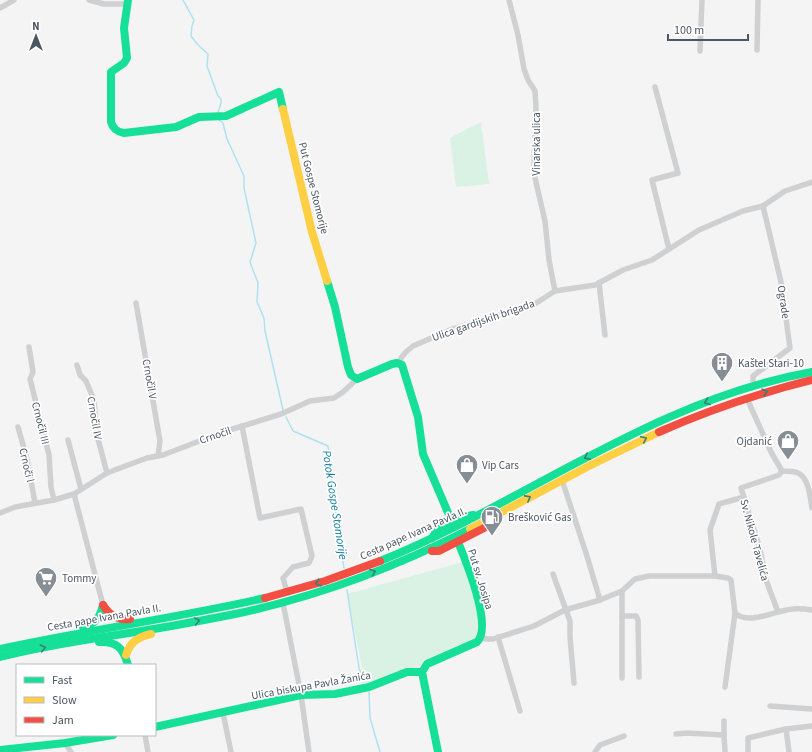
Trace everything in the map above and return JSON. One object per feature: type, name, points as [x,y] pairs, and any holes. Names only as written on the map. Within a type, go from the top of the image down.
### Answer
[{"type":"main road","name":"Put Gospe Stomorije","points":[[128,2],[124,28],[126,58],[124,63],[111,72],[111,122],[116,131],[124,134],[176,128],[199,118],[226,116],[279,92],[312,232],[335,307],[348,367],[351,375],[357,379]]},
{"type":"main road","points":[[357,379],[362,379],[394,363],[400,363],[404,369],[418,417],[423,454],[452,522]]},
{"type":"main road","name":"Cesta pape Ivana Pavla II.","points":[[0,649],[66,635],[254,601],[336,577],[432,539],[657,422],[731,393],[763,383],[812,372]]},
{"type":"main road","name":"Cesta pape Ivana Pavla II.","points":[[0,657],[238,613],[283,603],[371,573],[427,550],[614,453],[686,420],[747,398],[812,380]]},
{"type":"main road","points":[[427,550],[439,551],[458,542],[501,518],[507,514],[513,506]]},
{"type":"main road","points":[[432,539],[436,531],[452,522],[466,516],[480,515]]},
{"type":"main road","name":"Put sv. Josipa","points":[[458,542],[481,609],[482,637]]},
{"type":"main road","points":[[103,605],[107,612],[120,620],[136,618],[146,621]]},
{"type":"main road","points":[[66,635],[73,629],[92,625],[98,619],[103,605]]},
{"type":"main road","points":[[128,664],[126,655],[128,648],[133,642],[142,636],[151,634],[158,628]]},
{"type":"main road","points":[[438,752],[422,672],[427,664],[477,642],[482,637]]},
{"type":"main road","points":[[76,642],[83,644],[115,643],[126,655]]},
{"type":"main road","name":"Ulica biskupa Pavla Žanića","points":[[156,727],[301,695],[335,694],[368,687],[407,672],[422,672]]},
{"type":"main road","points":[[0,750],[43,749],[65,743],[107,736]]},
{"type":"street","points":[[0,8],[14,0]]},
{"type":"street","points":[[89,0],[104,4],[128,2]]},
{"type":"street","name":"Vinarska ulica","points":[[509,0],[518,35],[524,69],[528,80],[535,91],[535,178],[545,221],[554,291]]},
{"type":"street","points":[[700,51],[702,0]]},
{"type":"street","points":[[757,50],[758,0]]},
{"type":"street","points":[[655,87],[678,174],[652,180],[669,249]]},
{"type":"street","name":"Ulica gardijskih brigada","points":[[400,363],[401,358],[406,352],[419,344],[450,330],[533,305],[554,291],[595,285],[623,270],[652,260],[699,230],[743,211],[763,206],[785,191],[812,182]]},
{"type":"street","name":"Ograde","points":[[753,380],[753,376],[790,348],[781,282],[763,206]]},
{"type":"street","points":[[599,283],[605,335]]},
{"type":"street","name":"Crnočil V","points":[[136,303],[160,441],[158,456]]},
{"type":"street","name":"Crnočil III","points":[[28,347],[32,372],[30,379],[49,456],[51,487],[54,500]]},
{"type":"street","name":"Crnočil IV","points":[[77,365],[80,375],[86,381],[94,400],[97,436],[106,473]]},
{"type":"street","name":"Crnočil","points":[[74,494],[106,473],[223,432],[281,414],[310,400],[334,398],[357,379]]},
{"type":"street","points":[[749,403],[771,452],[782,471],[798,473],[803,478],[810,490],[812,508]]},
{"type":"street","points":[[242,426],[260,518],[301,509],[312,556],[309,563],[293,567],[283,578],[287,592]]},
{"type":"street","name":"Crnoči l","points":[[18,427],[27,459],[35,503]]},
{"type":"street","points":[[68,440],[81,490]]},
{"type":"street","name":"Sv. Nikole Tavelića","points":[[778,612],[766,580],[760,549],[741,488],[779,475],[782,471]]},
{"type":"street","points":[[562,480],[600,600]]},
{"type":"street","points":[[0,513],[15,507],[54,500],[74,494],[103,605]]},
{"type":"street","points":[[715,576],[710,530],[719,504],[744,497]]},
{"type":"street","points":[[553,574],[570,621],[574,683]]},
{"type":"street","points":[[482,637],[486,639],[498,637],[534,626],[565,610],[600,600],[622,591],[635,579],[649,576],[715,576],[728,578],[731,580],[735,613],[725,687]]},
{"type":"street","points":[[622,591],[622,678]]},
{"type":"street","points":[[283,603],[301,695],[308,752]]},
{"type":"street","points":[[735,613],[744,618],[754,618],[794,608],[812,610]]},
{"type":"street","points":[[622,616],[636,616],[638,620],[639,677]]},
{"type":"street","points":[[498,637],[520,711]]},
{"type":"street","points":[[770,706],[812,709]]},
{"type":"street","points":[[223,713],[231,752]]},
{"type":"street","points":[[724,721],[725,752]]},
{"type":"street","points":[[748,752],[748,738],[786,729],[812,726]]},
{"type":"street","points":[[786,729],[789,752]]},
{"type":"street","points":[[676,734],[687,733],[724,735]]},
{"type":"street","points":[[145,736],[148,752]]},
{"type":"street","points":[[595,752],[600,745],[624,736]]},
{"type":"street","points":[[65,743],[71,752]]},
{"type":"green space","points":[[481,122],[489,184],[456,187],[450,138]]},
{"type":"green space","points":[[463,562],[480,619],[481,635],[473,642],[416,667],[366,685],[347,594]]},
{"type":"waterway","name":"Potok Gospe Stomorije","points":[[183,0],[194,20],[191,36],[208,54],[207,66],[218,96],[221,99],[218,112]]},
{"type":"waterway","name":"Potok Gospe Stomorije","points":[[219,120],[223,123],[227,139],[244,176],[244,188],[256,243],[250,262],[258,283],[257,302],[264,318],[265,331],[283,410]]},
{"type":"waterway","name":"Potok Gospe Stomorije","points":[[286,417],[293,431],[328,446],[335,510],[344,568]]},
{"type":"waterway","name":"Potok Gospe Stomorije","points":[[347,590],[359,668],[364,682]]},
{"type":"waterway","name":"Potok Gospe Stomorije","points":[[369,692],[370,718],[380,752]]},
{"type":"traffic: fast","points":[[128,0],[124,28],[127,58],[124,63],[111,72],[111,122],[116,130],[124,133],[176,127],[199,117],[226,116],[279,92],[283,109]]},
{"type":"traffic: fast","points":[[327,281],[335,307],[351,375],[357,379],[392,364],[397,363],[402,365],[418,417],[423,454],[452,522]]},
{"type":"traffic: fast","points":[[380,561],[434,537],[487,511],[592,455],[644,429],[698,405],[754,386],[812,372]]},
{"type":"traffic: fast","points":[[432,538],[444,525],[473,515]]},
{"type":"traffic: fast","points":[[0,657],[58,644],[220,617],[295,599],[325,590],[384,568],[470,529]]},
{"type":"traffic: fast","points":[[438,752],[422,672],[427,664],[477,642],[481,634],[482,623],[480,609],[472,578],[458,542]]},
{"type":"traffic: fast","points":[[0,649],[199,612],[265,598]]},
{"type":"traffic: fast","points":[[83,627],[91,624],[97,619],[103,605]]},
{"type":"traffic: fast","points":[[99,642],[115,644],[124,654],[128,664]]},
{"type":"traffic: fast","points":[[156,727],[301,695],[335,694],[369,687],[407,672],[422,672]]},
{"type":"traffic: fast","points":[[0,750],[65,743],[107,736]]},
{"type":"traffic: slow","points":[[283,109],[312,232],[327,281]]},
{"type":"traffic: slow","points":[[470,529],[589,466],[659,432]]},
{"type":"traffic: slow","points":[[126,655],[132,643],[151,634]]},
{"type":"traffic: jam","points":[[659,432],[697,416],[734,403],[812,380]]},
{"type":"traffic: jam","points":[[432,551],[439,551],[486,527]]},
{"type":"traffic: jam","points":[[265,598],[325,581],[380,561]]},
{"type":"traffic: jam","points":[[103,605],[108,612],[114,616],[121,619],[130,619]]},
{"type":"place","name":"Kaštel Stari-10","points":[[722,382]]},
{"type":"place","name":"Ojdanić","points":[[788,460]]},
{"type":"place","name":"Vip Cars","points":[[467,484]]},
{"type":"place","name":"Brešković Gas","points":[[492,536]]},
{"type":"place","name":"Tommy","points":[[46,598]]}]
